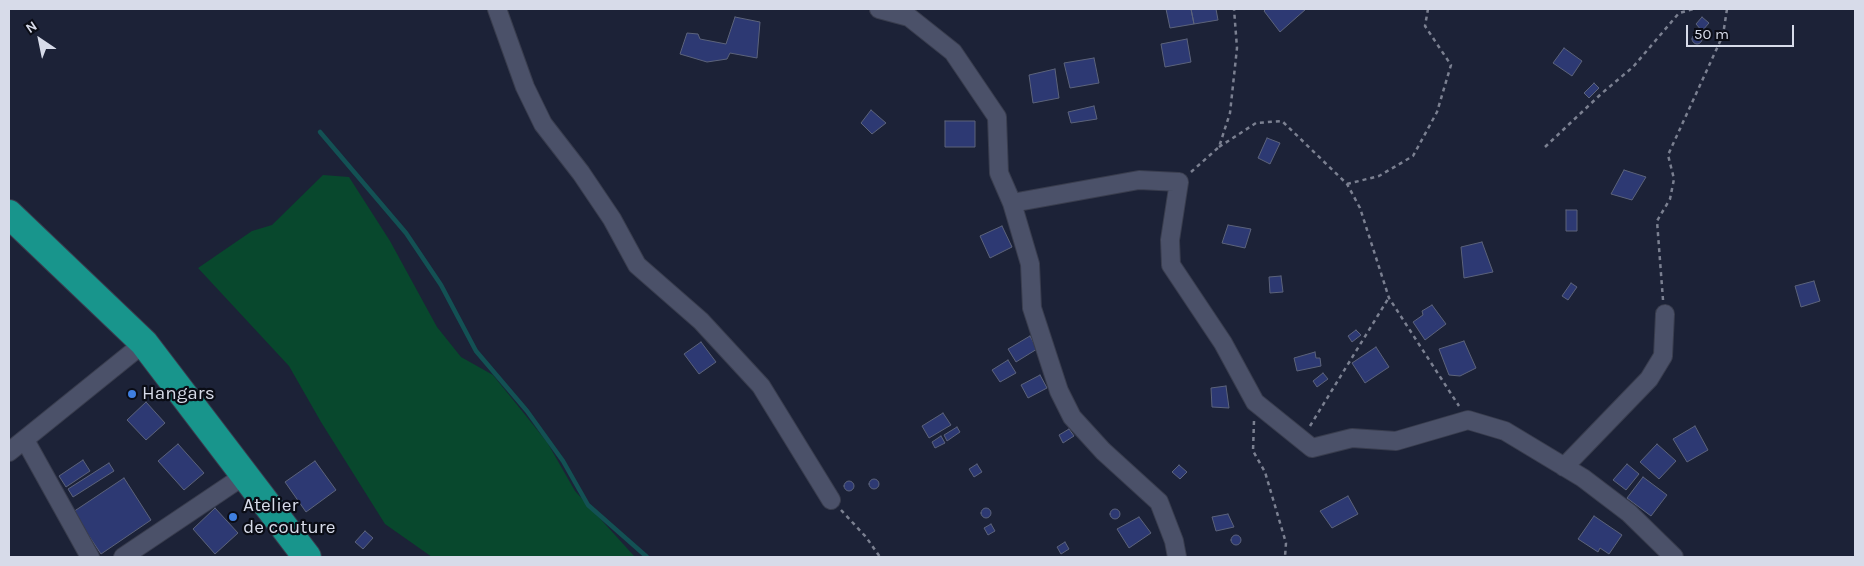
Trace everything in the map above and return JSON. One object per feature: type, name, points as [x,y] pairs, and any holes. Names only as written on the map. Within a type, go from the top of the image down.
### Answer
[{"type":"highway","points":[[9,214],[144,343],[307,557]]},
{"type":"street","points":[[497,9],[525,87],[543,124],[580,172],[612,219],[637,266],[701,321],[761,386],[832,500]]},
{"type":"street","points":[[879,9],[909,17],[953,52],[997,118],[999,173],[1012,203],[1030,264],[1032,308],[1059,391],[1072,417],[1103,451],[1159,502],[1174,542],[1177,557]]},
{"type":"street","points":[[1012,203],[1138,180],[1179,182],[1170,240],[1171,265],[1223,344],[1255,402],[1301,440],[1312,448],[1352,438],[1396,441],[1468,420],[1505,431],[1583,478],[1629,513],[1674,557]]},
{"type":"street","points":[[1564,466],[1649,379],[1663,356],[1666,314]]},
{"type":"street","points":[[9,452],[144,343]]},
{"type":"street","points":[[25,440],[90,557]]},
{"type":"street","points":[[123,557],[245,475]]},
{"type":"path","points":[[1219,147],[1230,113],[1236,58],[1234,9]]},
{"type":"path","points":[[1347,184],[1379,176],[1413,156],[1437,112],[1451,65],[1425,26],[1428,9]]},
{"type":"path","points":[[1545,147],[1601,94],[1633,67],[1679,13],[1694,9]]},
{"type":"path","points":[[1666,314],[1660,276],[1657,221],[1670,199],[1674,179],[1668,154],[1723,35],[1727,9]]},
{"type":"path","points":[[1179,182],[1219,147],[1256,123],[1282,121],[1347,184],[1360,208],[1388,298],[1468,420]]},
{"type":"path","points":[[1301,440],[1388,298]]},
{"type":"path","points":[[1255,402],[1253,451],[1265,472],[1286,543],[1285,557]]},
{"type":"path","points":[[832,500],[866,537],[880,557]]},
{"type":"green space","points":[[323,175],[349,177],[390,241],[437,327],[461,357],[493,375],[547,442],[575,491],[635,557],[432,557],[385,524],[321,422],[289,366],[198,268],[252,231],[272,225]]},
{"type":"building","points":[[1166,9],[1191,9],[1194,24],[1170,28]]},
{"type":"building","points":[[1191,9],[1216,9],[1218,20],[1194,24]]},
{"type":"building","points":[[1266,9],[1306,9],[1280,32],[1264,11]]},
{"type":"building","points":[[735,17],[760,22],[757,58],[730,53],[727,59],[707,62],[680,54],[687,33],[698,34],[700,39],[726,44]]},
{"type":"building","points":[[1702,17],[1709,23],[1702,31],[1696,24]]},
{"type":"building","points":[[1695,34],[1699,34],[1702,39],[1701,43],[1695,44],[1692,41],[1692,37]]},
{"type":"building","points":[[1187,39],[1191,62],[1165,67],[1161,44]]},
{"type":"building","points":[[1564,48],[1582,61],[1572,76],[1553,63]]},
{"type":"building","points":[[1094,58],[1099,83],[1070,88],[1064,63]]},
{"type":"building","points":[[1055,69],[1059,98],[1033,103],[1029,75]]},
{"type":"building","points":[[1594,83],[1599,88],[1589,98],[1584,93]]},
{"type":"building","points":[[1094,106],[1097,119],[1071,123],[1068,112]]},
{"type":"building","points":[[871,110],[886,123],[872,134],[861,123]]},
{"type":"building","points":[[945,121],[975,121],[975,147],[945,147]]},
{"type":"building","points":[[1267,138],[1280,143],[1270,164],[1258,158]]},
{"type":"building","points":[[1624,170],[1646,177],[1632,200],[1611,194]]},
{"type":"building","points":[[1566,210],[1577,210],[1577,231],[1566,231]]},
{"type":"building","points":[[1228,225],[1251,229],[1245,248],[1222,243]]},
{"type":"building","points":[[1002,226],[1012,247],[990,258],[980,236]]},
{"type":"building","points":[[1482,242],[1493,272],[1464,278],[1461,247]]},
{"type":"building","points":[[1281,276],[1283,292],[1270,293],[1269,277]]},
{"type":"building","points":[[1814,281],[1820,301],[1801,307],[1795,286]]},
{"type":"building","points":[[1571,283],[1577,287],[1568,300],[1562,296]]},
{"type":"building","points":[[1432,305],[1446,324],[1425,340],[1413,322],[1423,315],[1422,311]]},
{"type":"building","points":[[1356,330],[1361,335],[1352,342],[1348,336]]},
{"type":"building","points":[[1030,336],[1037,349],[1016,362],[1008,349]]},
{"type":"building","points":[[1464,341],[1476,368],[1460,376],[1449,375],[1439,349]]},
{"type":"building","points":[[701,342],[716,362],[699,374],[684,354]]},
{"type":"building","points":[[1376,347],[1389,367],[1365,383],[1352,363]]},
{"type":"building","points":[[1315,352],[1316,358],[1320,358],[1321,366],[1297,371],[1294,358]]},
{"type":"building","points":[[1008,360],[1016,373],[1000,382],[992,370]]},
{"type":"building","points":[[1323,373],[1328,379],[1317,387],[1313,381]]},
{"type":"building","points":[[1040,375],[1047,388],[1028,398],[1021,385]]},
{"type":"building","points":[[1226,386],[1229,408],[1212,407],[1211,388]]},
{"type":"building","points":[[146,402],[165,423],[146,440],[127,420]]},
{"type":"building","points":[[943,413],[951,425],[929,438],[922,426]]},
{"type":"building","points":[[1695,426],[1708,450],[1687,462],[1673,439]]},
{"type":"building","points":[[957,427],[960,432],[947,441],[944,435]]},
{"type":"building","points":[[1069,429],[1074,436],[1063,443],[1059,435]]},
{"type":"building","points":[[941,436],[945,443],[935,448],[932,442]]},
{"type":"building","points":[[178,444],[204,473],[184,490],[158,461]]},
{"type":"building","points":[[1657,444],[1676,461],[1659,479],[1640,462]]},
{"type":"building","points":[[83,460],[90,471],[66,487],[59,476]]},
{"type":"building","points":[[315,461],[336,490],[306,512],[285,482]]},
{"type":"building","points":[[109,463],[114,471],[73,497],[68,489]]},
{"type":"building","points":[[977,464],[982,472],[974,477],[969,469]]},
{"type":"building","points":[[1627,464],[1639,474],[1626,490],[1613,480]]},
{"type":"building","points":[[1179,465],[1187,472],[1180,479],[1172,472]]},
{"type":"building","points":[[1643,477],[1667,495],[1651,516],[1627,498]]},
{"type":"building","points":[[124,478],[151,520],[101,554],[73,512]]},
{"type":"building","points":[[872,479],[876,479],[879,484],[878,488],[872,489],[869,486],[869,482]]},
{"type":"building","points":[[847,481],[851,481],[854,486],[853,490],[847,491],[844,488],[844,484]]},
{"type":"building","points":[[1348,496],[1358,514],[1332,528],[1320,511]]},
{"type":"building","points":[[215,508],[238,533],[215,554],[193,529]]},
{"type":"building","points":[[984,508],[988,508],[991,513],[990,517],[984,518],[981,515],[981,511]]},
{"type":"building","points":[[1113,509],[1117,509],[1120,514],[1119,518],[1113,519],[1110,516],[1110,512]]},
{"type":"building","points":[[1228,514],[1234,527],[1216,531],[1212,517]]},
{"type":"building","points":[[1594,516],[1622,535],[1609,554],[1600,548],[1598,552],[1578,539]]},
{"type":"building","points":[[1139,517],[1151,533],[1129,548],[1117,529]]},
{"type":"building","points":[[991,524],[995,531],[988,535],[984,528]]},
{"type":"building","points":[[365,531],[373,538],[363,549],[355,542]]},
{"type":"building","points":[[1234,535],[1238,535],[1241,540],[1238,545],[1234,545],[1231,542],[1231,538]]},
{"type":"building","points":[[1065,542],[1069,549],[1061,554],[1057,547]]},
{"type":"waterway","points":[[320,132],[406,233],[441,285],[476,351],[527,411],[563,461],[588,505],[647,557]]},
{"type":"place","name":"Hangars","points":[[132,394]]},
{"type":"place","name":"Atelier de couture","points":[[233,517]]}]
